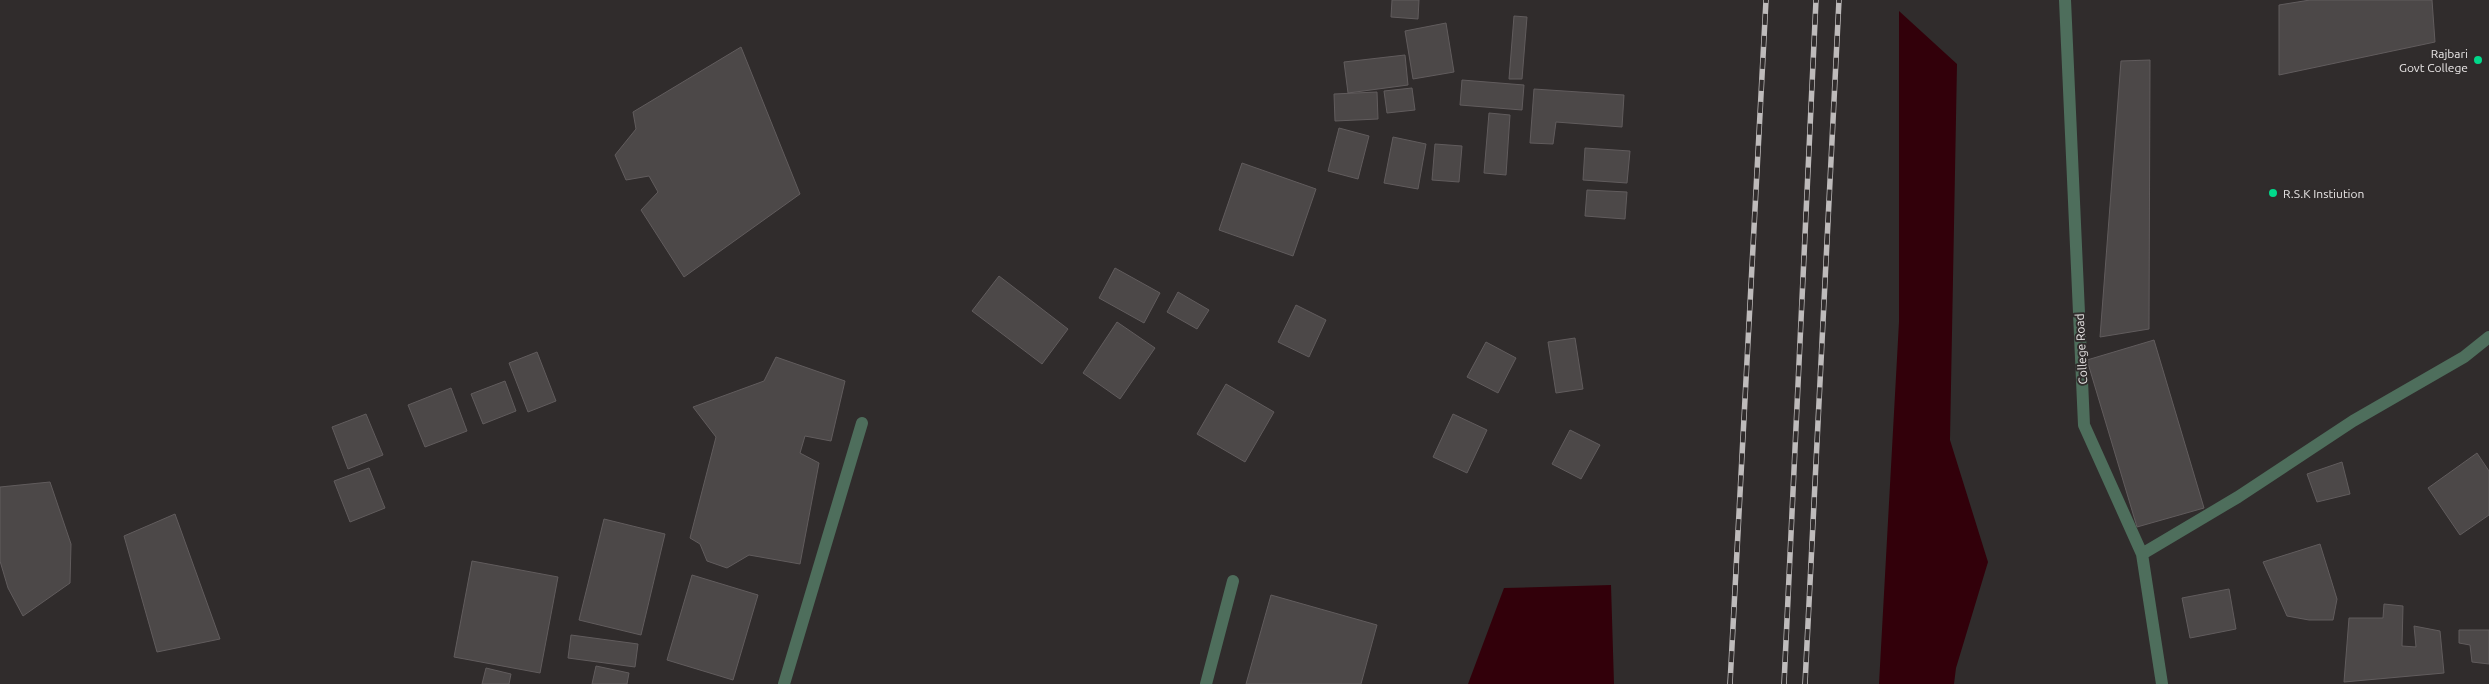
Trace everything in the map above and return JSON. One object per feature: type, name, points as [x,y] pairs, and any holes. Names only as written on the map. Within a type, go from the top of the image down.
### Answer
[{"type":"street","name":"College Road","points":[[2065,0],[2084,425],[2142,554],[2162,684]]},
{"type":"street","points":[[2142,554],[2238,497],[2353,421],[2464,357],[2489,337]]},
{"type":"street","points":[[784,684],[862,423]]},
{"type":"street","points":[[1206,684],[1233,582]]},
{"type":"shaded area","points":[[1899,11],[1957,64],[1950,440],[1988,562],[1956,668],[1954,684],[1879,684],[1899,322]]},
{"type":"shaded area","points":[[1611,585],[1614,684],[1468,684],[1504,588]]},
{"type":"building","points":[[1392,0],[1419,0],[1418,19],[1391,17]]},
{"type":"building","points":[[2310,0],[2432,0],[2435,42],[2279,75],[2279,5]]},
{"type":"building","points":[[1514,16],[1527,17],[1522,79],[1509,79]]},
{"type":"building","points":[[1446,23],[1454,72],[1413,79],[1405,31]]},
{"type":"building","points":[[741,47],[800,194],[684,277],[641,210],[658,192],[649,176],[626,180],[615,155],[636,129],[633,112]]},
{"type":"building","points":[[1405,55],[1408,85],[1348,93],[1344,62]]},
{"type":"building","points":[[2150,60],[2149,329],[2100,337],[2121,61]]},
{"type":"building","points":[[1462,80],[1524,85],[1522,110],[1460,105]]},
{"type":"building","points":[[1412,88],[1415,110],[1387,113],[1384,91]]},
{"type":"building","points":[[1534,89],[1624,95],[1622,127],[1556,122],[1553,144],[1530,143]]},
{"type":"building","points":[[1377,92],[1378,119],[1335,121],[1334,94]]},
{"type":"building","points":[[1489,113],[1510,115],[1506,175],[1484,173]]},
{"type":"building","points":[[1339,128],[1369,136],[1358,179],[1328,171]]},
{"type":"building","points":[[1393,137],[1426,144],[1418,189],[1384,183]]},
{"type":"building","points":[[1435,144],[1462,146],[1459,182],[1432,180]]},
{"type":"building","points":[[1585,148],[1630,151],[1627,183],[1583,180]]},
{"type":"building","points":[[1242,163],[1316,189],[1293,256],[1219,230]]},
{"type":"building","points":[[1587,190],[1627,192],[1625,219],[1585,216]]},
{"type":"building","points":[[1115,268],[1160,293],[1144,323],[1099,298]]},
{"type":"building","points":[[999,276],[1068,329],[1042,364],[972,311]]},
{"type":"building","points":[[1178,292],[1209,310],[1197,329],[1167,312]]},
{"type":"building","points":[[1296,305],[1326,320],[1309,357],[1278,342]]},
{"type":"building","points":[[1117,322],[1155,348],[1120,399],[1083,373]]},
{"type":"building","points":[[1575,338],[1583,389],[1556,393],[1548,342]]},
{"type":"building","points":[[2154,340],[2204,508],[2137,527],[2087,360]]},
{"type":"building","points":[[1486,342],[1516,358],[1498,393],[1467,377]]},
{"type":"building","points":[[537,352],[556,401],[528,412],[509,363]]},
{"type":"building","points":[[776,357],[845,381],[831,441],[805,436],[800,453],[819,463],[800,564],[749,555],[727,568],[707,561],[700,544],[690,538],[716,437],[693,407],[764,381]]},
{"type":"building","points":[[505,381],[516,411],[483,424],[471,394]]},
{"type":"building","points":[[1226,384],[1274,412],[1245,462],[1197,434]]},
{"type":"building","points":[[451,388],[467,431],[425,447],[408,405]]},
{"type":"building","points":[[366,414],[383,455],[348,469],[332,427]]},
{"type":"building","points":[[1453,414],[1487,430],[1467,473],[1433,457]]},
{"type":"building","points":[[1570,430],[1600,445],[1581,479],[1552,464]]},
{"type":"building","points":[[2477,453],[2489,471],[2489,515],[2460,535],[2428,488]]},
{"type":"building","points":[[2342,462],[2350,494],[2317,502],[2307,474]]},
{"type":"building","points":[[369,468],[385,508],[350,522],[334,481]]},
{"type":"building","points":[[50,482],[71,544],[70,583],[23,616],[8,588],[0,561],[0,487]]},
{"type":"building","points":[[175,514],[220,639],[157,652],[124,536]]},
{"type":"building","points":[[604,519],[665,534],[641,635],[579,620]]},
{"type":"building","points":[[2320,544],[2337,599],[2333,620],[2309,620],[2287,616],[2263,562]]},
{"type":"building","points":[[472,561],[558,577],[540,673],[454,657]]},
{"type":"building","points":[[692,575],[758,595],[733,680],[667,660]]},
{"type":"building","points":[[2229,589],[2236,629],[2190,638],[2182,598]]},
{"type":"building","points":[[1271,595],[1377,625],[1361,684],[1246,684]]},
{"type":"building","points":[[2384,604],[2403,606],[2402,646],[2416,647],[2414,626],[2440,631],[2444,673],[2344,682],[2349,618],[2383,618]]},
{"type":"building","points":[[2459,630],[2489,630],[2489,664],[2472,662],[2470,645],[2459,643]]},
{"type":"building","points":[[571,635],[638,644],[635,667],[568,658]]},
{"type":"building","points":[[596,666],[629,673],[627,684],[592,684]]},
{"type":"building","points":[[486,668],[511,674],[509,684],[482,684]]},
{"type":"railway","points":[[1730,684],[1766,0]]},
{"type":"railway","points":[[1784,684],[1816,0]]},
{"type":"railway","points":[[1805,684],[1839,0]]},
{"type":"place","name":"Rajbari Govt College","points":[[2478,60]]},
{"type":"place","name":"R.S.K Instiution","points":[[2273,193]]}]
